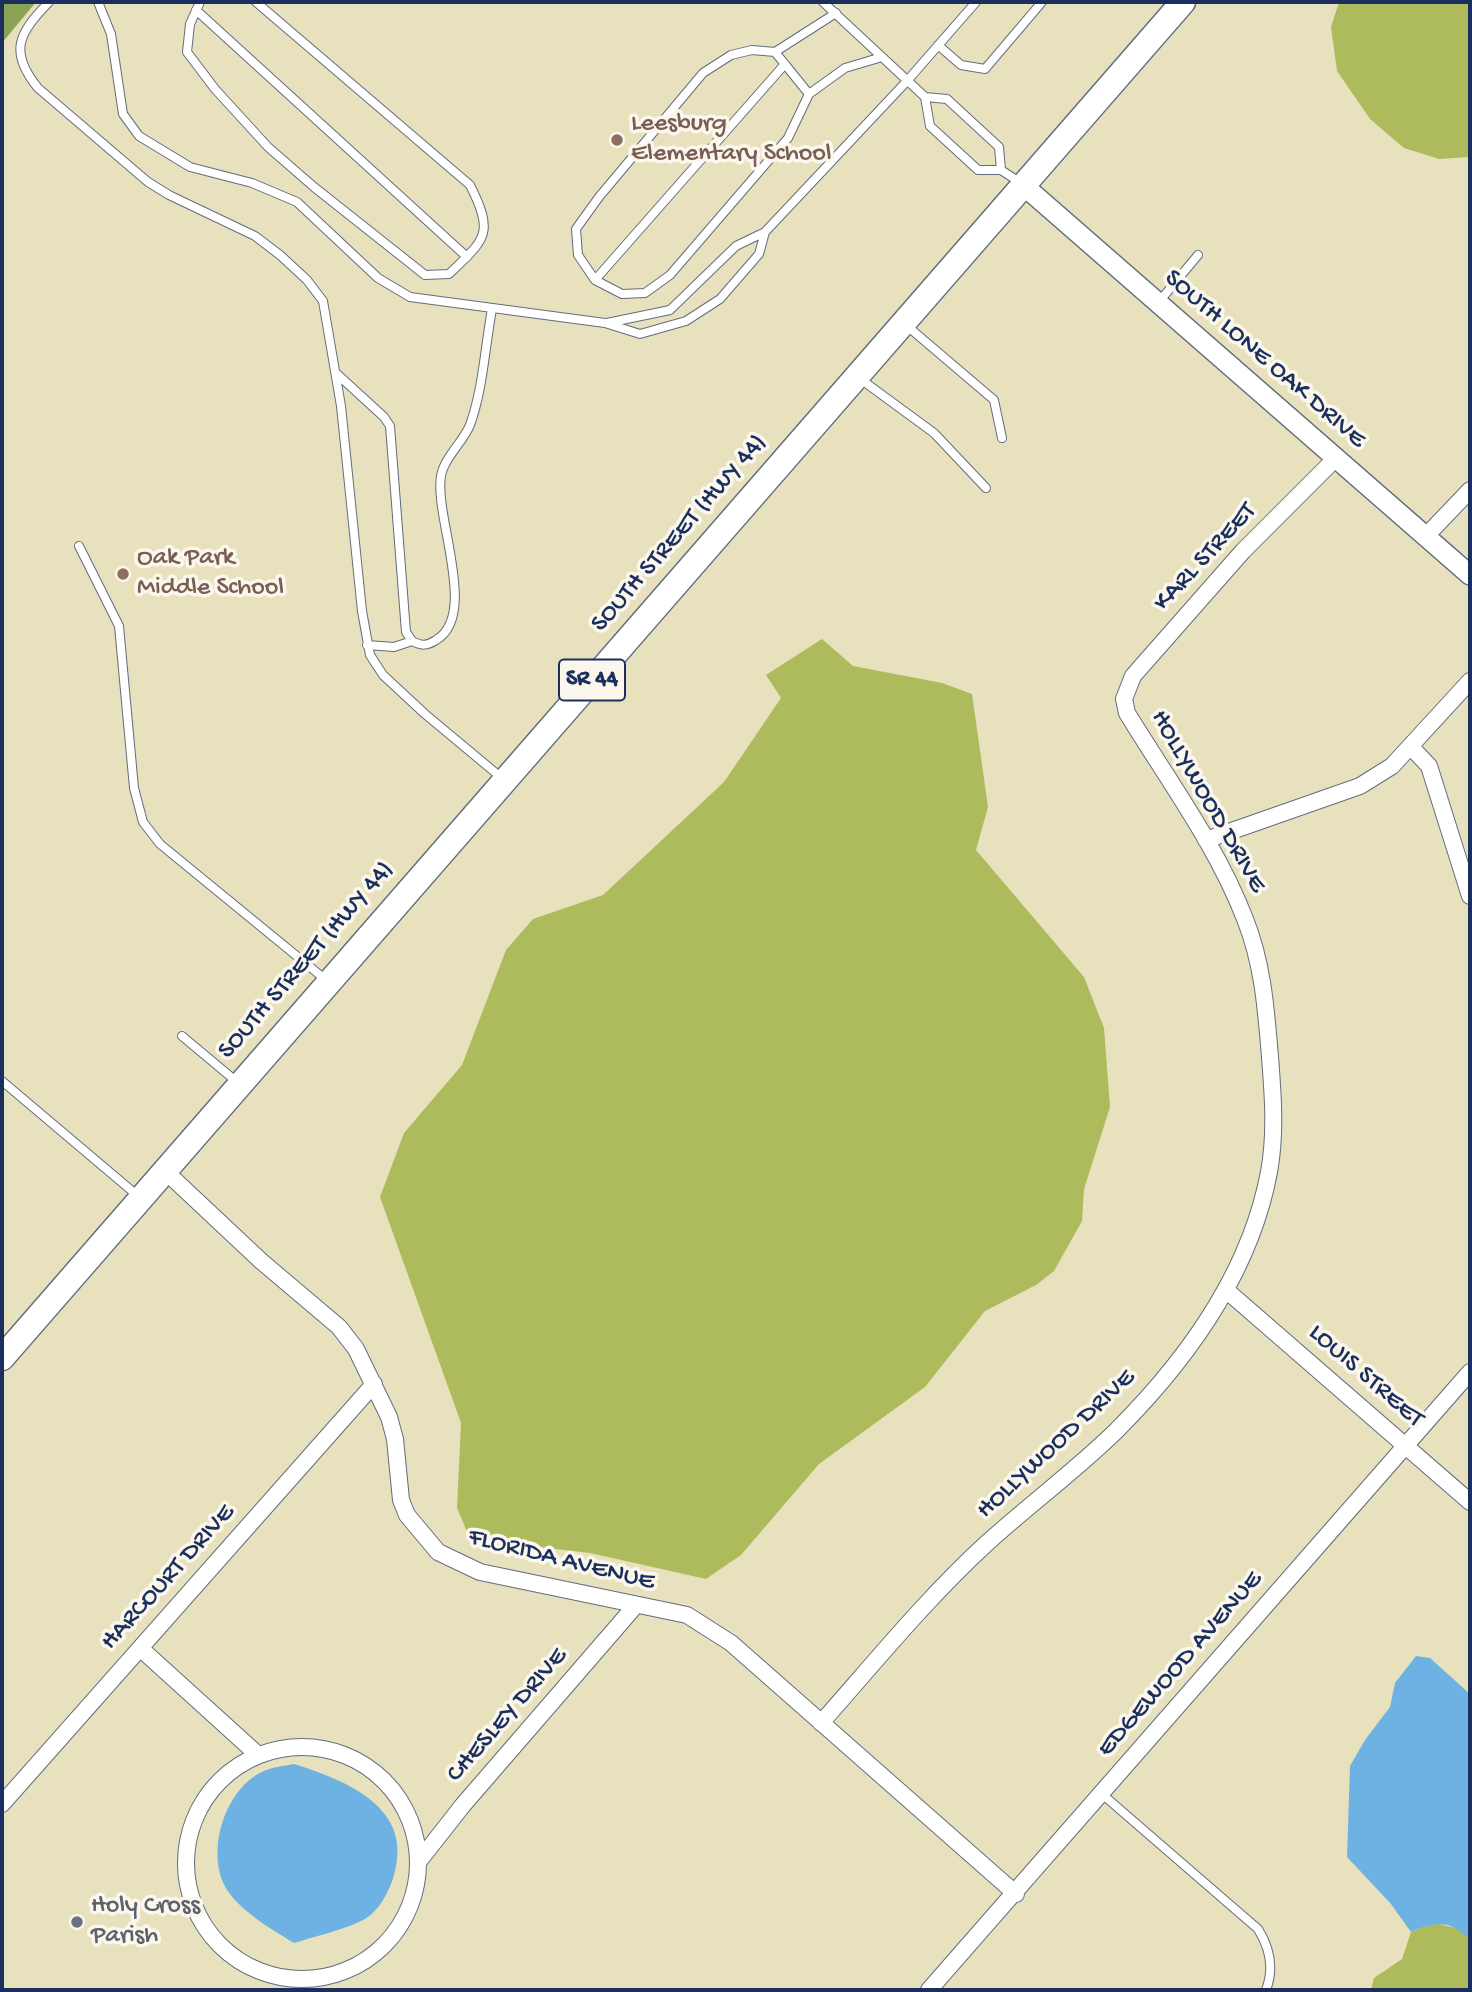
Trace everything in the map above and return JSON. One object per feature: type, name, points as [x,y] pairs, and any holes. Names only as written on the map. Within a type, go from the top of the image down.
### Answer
[{"type":"main road","name":"SOUTH STREET (HWY 44)","points":[[2,1358],[1183,2]]},
{"type":"street","name":"SOUTH LONE OAK DRIVE","points":[[1023,185],[1470,575]]},
{"type":"street","name":"KARL STREET","points":[[1124,699],[1133,676],[1199,599],[1336,457]]},
{"type":"street","points":[[1426,536],[1470,489]]},
{"type":"street","points":[[1206,839],[1360,786],[1392,766],[1470,681]]},
{"type":"street","name":"HOLLYWOOD DRIVE","points":[[821,1723],[958,1571],[1115,1432],[1191,1348],[1226,1290],[1247,1248],[1269,1172],[1273,1128],[1272,1084],[1259,958],[1245,918],[1206,839],[1127,713],[1124,699]]},
{"type":"street","points":[[1411,747],[1429,766],[1470,896]]},
{"type":"street","name":"FLORIDA AVENUE","points":[[164,1170],[261,1261],[339,1327],[356,1349],[389,1418],[395,1439],[401,1500],[407,1516],[438,1552],[480,1572],[687,1615],[708,1627],[730,1643],[1016,1894]]},
{"type":"street","name":"LOUIS STREET","points":[[1226,1290],[1470,1502]]},
{"type":"street","name":"EDGEWOOD AVENUE","points":[[929,1990],[1016,1894],[1470,1372]]},
{"type":"street","name":"HARCOURT DRIVE","points":[[2,1804],[374,1384]]},
{"type":"street","name":"CHESLEY DRIVE","points":[[419,1861],[463,1805],[636,1605]]},
{"type":"street","points":[[140,1648],[257,1754]]},
{"type":"street","points":[[278,1748],[317,1748],[340,1754],[361,1765],[400,1802],[411,1823],[419,1861],[415,1899],[405,1921],[379,1953],[359,1967],[320,1979],[296,1980],[272,1975],[231,1952],[204,1923],[187,1883],[185,1857],[188,1836],[205,1796],[236,1765],[257,1754],[278,1748]]},
{"type":"lane","points":[[50,2],[22,35],[19,52],[23,70],[38,88],[148,182],[169,195],[255,236],[307,280],[323,301],[336,373],[370,655],[383,675],[505,780]]},
{"type":"lane","points":[[98,2],[111,34],[123,114],[139,136],[190,167],[252,183],[297,202],[378,278],[410,297],[605,323],[640,334],[685,321],[720,299],[759,254],[765,232]]},
{"type":"lane","points":[[256,2],[470,185],[485,215],[480,244],[467,257],[449,274],[425,275],[268,147],[215,89],[187,52],[190,24],[198,6],[467,257]]},
{"type":"lane","points":[[823,2],[925,97],[947,99],[999,147],[1001,170]]},
{"type":"lane","points":[[605,323],[642,318],[670,310],[736,246],[765,232],[907,81],[976,2]]},
{"type":"lane","points":[[938,45],[961,65],[985,69],[1042,2]]},
{"type":"lane","points":[[835,13],[775,52],[752,50],[731,55],[703,73],[599,197],[576,229],[578,255],[595,280],[622,294],[645,293],[670,275],[788,138],[809,94],[845,68],[882,57]]},
{"type":"lane","points":[[775,52],[809,94]]},
{"type":"lane","points":[[595,280],[785,64]]},
{"type":"lane","points":[[925,97],[930,126],[978,170],[1001,170],[1023,185]]},
{"type":"lane","points":[[1158,303],[1198,255]]},
{"type":"lane","points":[[367,645],[380,648],[412,641],[427,645],[439,639],[450,626],[456,604],[441,477],[469,427],[477,398],[492,309]]},
{"type":"lane","points":[[903,323],[994,400],[1002,438]]},
{"type":"lane","points":[[336,373],[384,417],[390,426],[406,632],[412,641]]},
{"type":"lane","points":[[857,376],[934,433],[986,488]]},
{"type":"lane","points":[[79,546],[118,626],[134,788],[143,822],[160,844],[328,982]]},
{"type":"lane","points":[[182,1036],[239,1084]]},
{"type":"lane","points":[[2,1081],[140,1198]]},
{"type":"lane","points":[[1102,1794],[1258,1929],[1264,1939],[1271,1966],[1266,1990]]},
{"type":"green space","points":[[2,2],[36,2],[2,43]]},
{"type":"green space","points":[[1339,2],[1470,2],[1470,157],[1439,159],[1404,148],[1370,119],[1337,71],[1331,27]]},
{"type":"green space","points":[[822,639],[853,666],[942,683],[972,694],[988,807],[976,850],[1084,977],[1104,1028],[1110,1107],[1084,1189],[1082,1221],[1054,1271],[1036,1285],[985,1311],[925,1387],[819,1464],[741,1555],[706,1579],[590,1553],[470,1539],[457,1508],[461,1423],[380,1197],[404,1133],[462,1065],[506,950],[533,919],[603,895],[724,782],[781,698],[766,675]]},
{"type":"green space","points":[[1434,1923],[1460,1929],[1470,1940],[1470,1990],[1371,1990],[1374,1978],[1402,1959],[1411,1932]]},
{"type":"water","points":[[1416,1656],[1430,1658],[1470,1694],[1470,1940],[1456,1928],[1442,1924],[1411,1932],[1391,1904],[1347,1857],[1350,1766],[1365,1740],[1390,1707],[1395,1683]]},
{"type":"water","points":[[294,1764],[335,1779],[371,1800],[385,1814],[394,1831],[398,1851],[390,1887],[370,1915],[348,1926],[294,1943],[251,1915],[230,1894],[218,1863],[218,1845],[228,1809],[248,1781],[266,1770]]},
{"type":"place","name":"Leesburg Elementary School","points":[[617,140]]},
{"type":"place","name":"Oak Park Middle School","points":[[123,574]]},
{"type":"place","name":"Holy Cross Parish","points":[[77,1922]]}]
